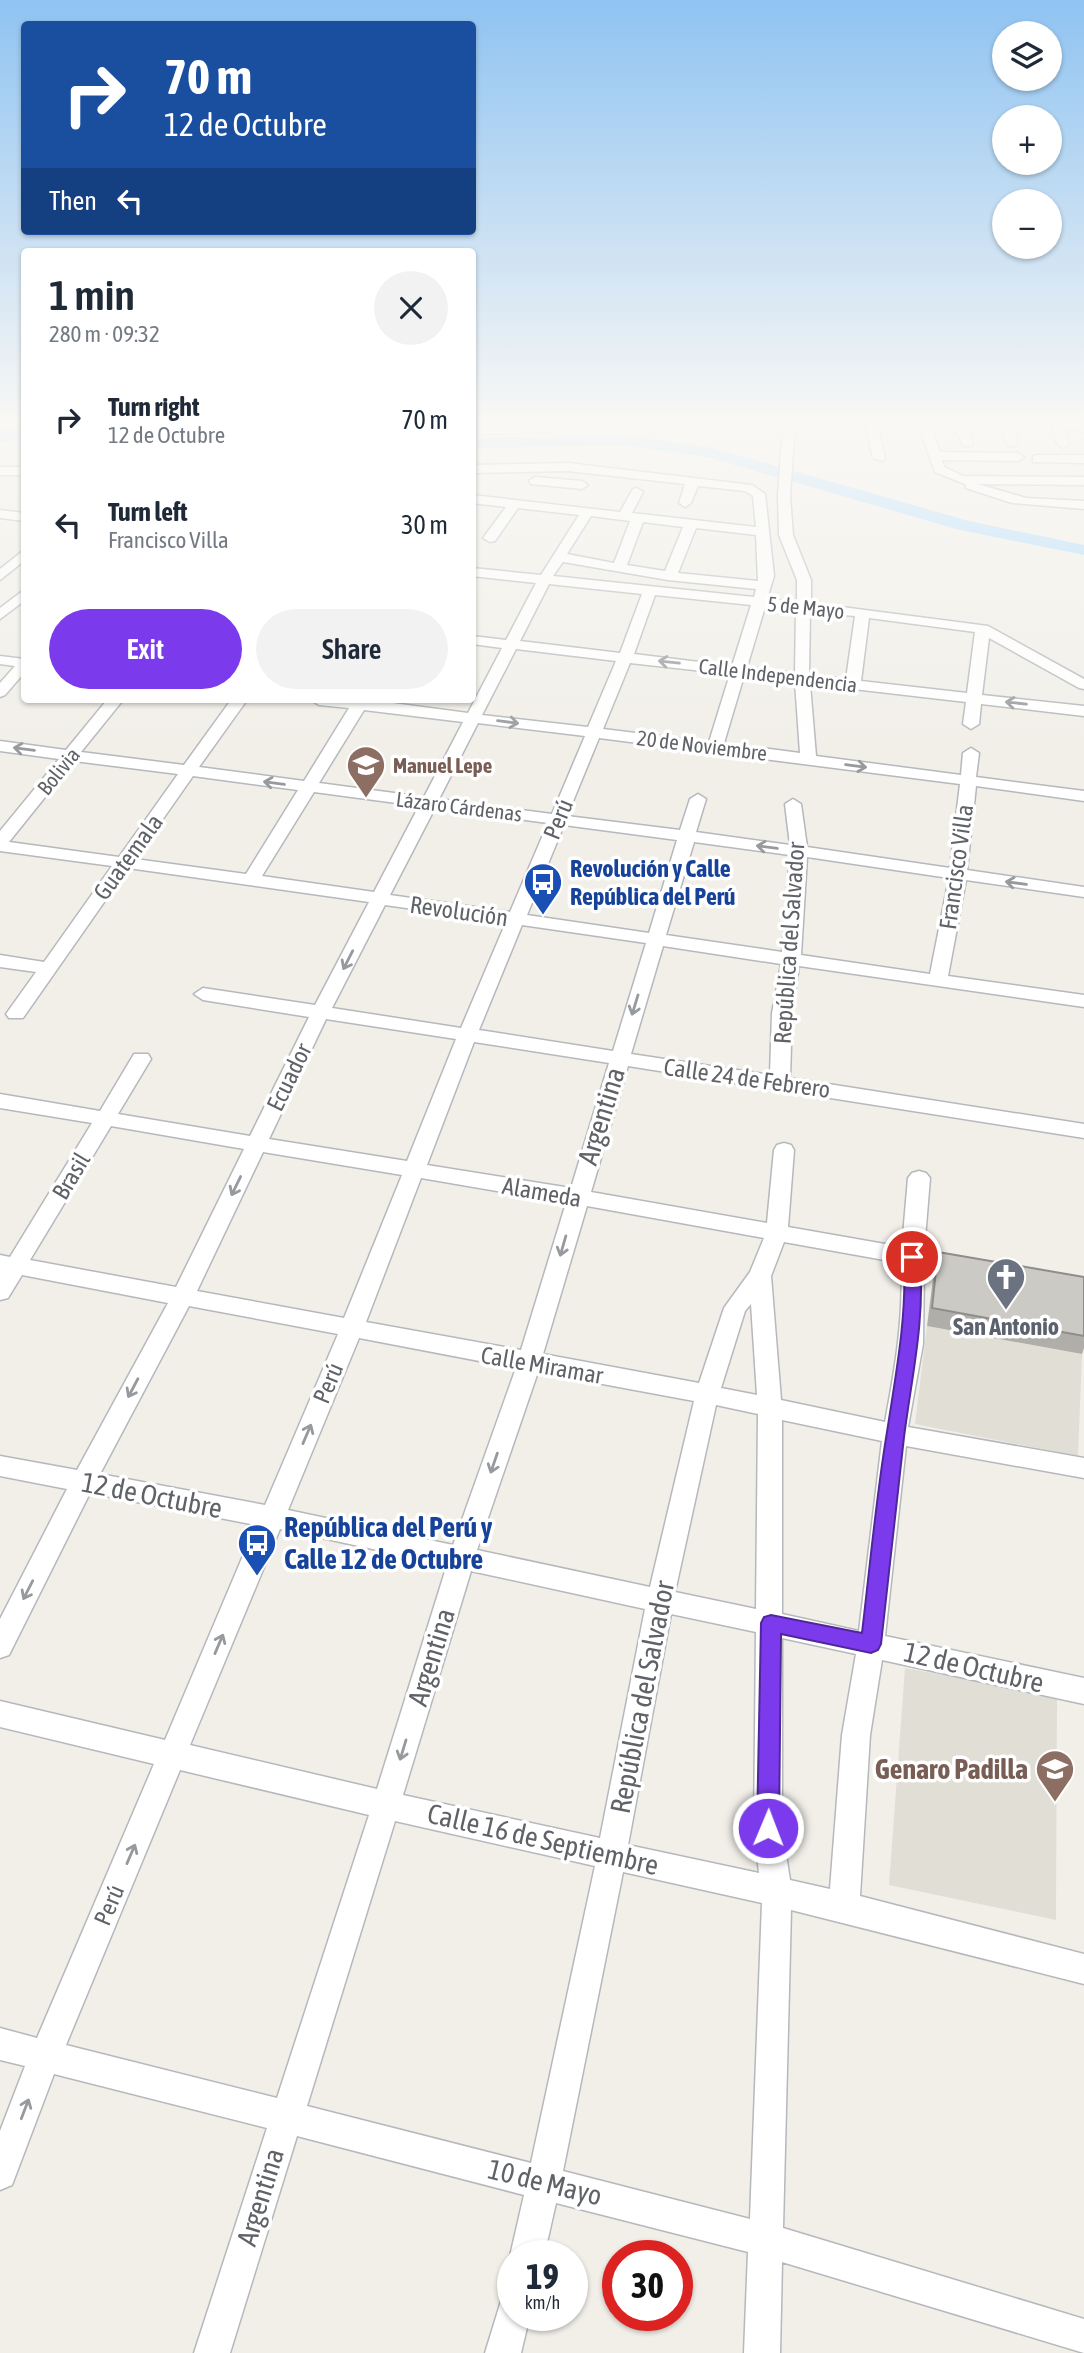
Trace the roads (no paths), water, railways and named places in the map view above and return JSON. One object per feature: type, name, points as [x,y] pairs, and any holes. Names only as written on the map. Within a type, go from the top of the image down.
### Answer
[{"type":"street","points":[[490,538],[493,534]]},
{"type":"street","name":"Ecuador","points":[[0,1646],[83,1482],[183,1296],[320,1013],[514,644],[545,579],[573,534]]},
{"type":"street","points":[[619,568],[627,534]]},
{"type":"street","points":[[668,576],[675,568],[687,534]]},
{"type":"street","points":[[715,747],[766,576],[761,534]]},
{"type":"street","points":[[786,534],[803,580],[802,677],[808,759]]},
{"type":"street","points":[[0,576],[21,557]]},
{"type":"street","points":[[559,557],[668,576],[763,586]]},
{"type":"street","name":"5 de Mayo","points":[[476,572],[863,613],[983,629],[1084,685]]},
{"type":"street","points":[[0,584],[21,587]]},
{"type":"street","name":"Perú","points":[[0,2173],[45,2057],[351,1330],[467,1036],[625,658],[650,590]]},
{"type":"street","points":[[0,615],[21,597]]},
{"type":"street","points":[[853,684],[863,613]]},
{"type":"street","points":[[971,724],[983,629]]},
{"type":"street","name":"Calle Independencia","points":[[476,640],[1084,711]]},
{"type":"street","points":[[0,660],[21,664]]},
{"type":"street","points":[[0,692],[21,668]]},
{"type":"street","name":"Bolivia","points":[[0,844],[113,703]]},
{"type":"street","name":"Guatemala","points":[[16,1014],[237,703]]},
{"type":"street","points":[[252,879],[360,703]]},
{"type":"street","name":"20 de Noviembre","points":[[368,703],[1084,796]]},
{"type":"street","name":"Lázaro Cárdenas","points":[[0,746],[799,851],[1084,892]]},
{"type":"street","name":"Francisco Villa","points":[[938,981],[958,874],[971,753]]},
{"type":"street","name":"Argentina","points":[[212,2353],[386,1805],[461,1557],[529,1363],[698,799]]},
{"type":"street","name":"República del Salvador","points":[[780,1081],[782,1013],[791,960],[799,851],[793,804]]},
{"type":"street","name":"Revolución","points":[[0,844],[1084,1001]]},
{"type":"street","points":[[0,961],[47,968]]},
{"type":"street","name":"Calle 24 de Febrero","points":[[203,994],[618,1060],[780,1081],[1084,1131]]},
{"type":"street","name":"Brasil","points":[[0,1292],[8,1264],[105,1120],[141,1059]]},
{"type":"street","name":"Alameda","points":[[0,1101],[577,1197],[978,1268]]},
{"type":"street","name":"República del Salvador","points":[[531,2240],[612,1853],[660,1601],[707,1394],[735,1308],[760,1276],[777,1233],[784,1150]]},
{"type":"street","points":[[844,1907],[856,1735],[871,1644],[895,1434],[911,1344],[914,1295],[912,1257],[919,1178]]},
{"type":"street","name":"Calle Miramar","points":[[8,1264],[351,1330],[707,1394],[895,1434],[1084,1468]]},
{"type":"street","points":[[760,1276],[770,1407],[768,1828],[777,1894],[762,2353]]},
{"type":"street","name":"12 de Octubre","points":[[0,1466],[271,1517],[1084,1691]]},
{"type":"street","name":"Calle 16 de Septiembre","points":[[0,1714],[386,1805],[612,1853],[777,1894],[844,1907],[1084,1969]]},
{"type":"street","name":"10 de Mayo","points":[[0,2044],[767,2240],[1084,2337]]},
{"type":"street","points":[[503,2353],[508,2331]]},
{"type":"waterway","points":[[1004,534],[1084,550]]},
{"type":"place","name":"Manuel Lepe","points":[[366,799]]},
{"type":"place","name":"Revolución y Calle República del Perú","points":[[543,916]]},
{"type":"place","name":"San Antonio","points":[[1006,1311]]},
{"type":"place","name":"República del Perú y Calle 12 de Octubre","points":[[257,1577]]},
{"type":"place","name":"Genaro Padilla","points":[[1055,1803]]}]
